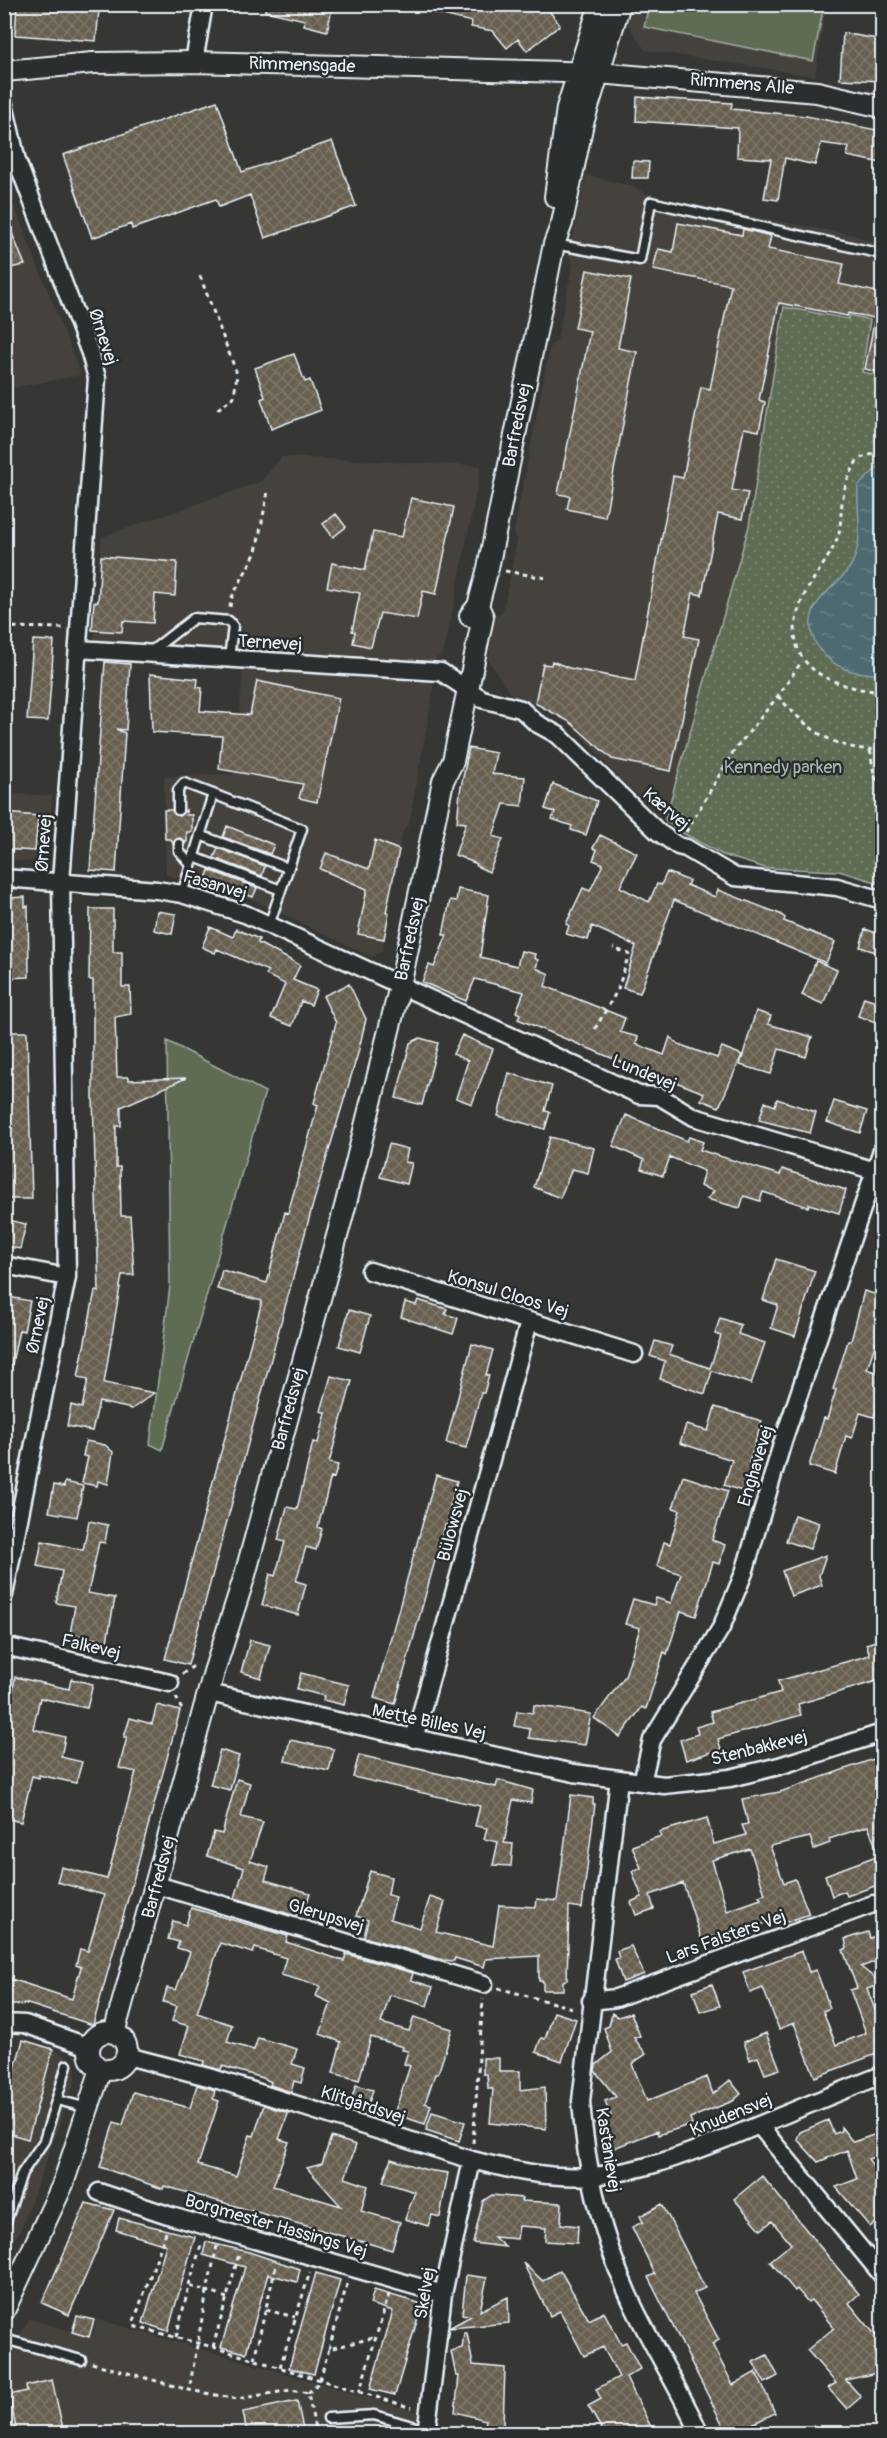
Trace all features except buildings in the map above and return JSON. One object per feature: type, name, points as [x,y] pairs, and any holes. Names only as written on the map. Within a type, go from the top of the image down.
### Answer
[{"type":"street","points":[[194,62],[204,4]]},
{"type":"street","name":"Barfredsvej","points":[[554,244],[552,223],[567,108],[600,4]]},
{"type":"street","name":"Barfredsvej","points":[[114,2033],[209,1693],[245,1575],[336,1242],[400,986],[443,780],[441,759],[462,686],[470,613],[478,606],[488,568],[554,244],[562,223],[583,123],[620,4]]},
{"type":"street","name":"Rimmensgade","points":[[4,71],[93,63],[194,62],[599,74]]},
{"type":"street","name":"Rimmens Alle","points":[[599,74],[807,90],[882,107]]},
{"type":"street","name":"Ørnevej","points":[[4,104],[17,161],[90,352],[96,378],[61,882],[67,1277],[4,1595]]},
{"type":"street","name":"Ternevej","points":[[78,649],[441,672],[462,686]]},
{"type":"street","name":"Kærvej","points":[[462,686],[482,699],[521,709],[537,723],[558,735],[658,832],[735,878],[837,888],[882,900]]},
{"type":"street","name":"Fasanvej","points":[[4,878],[182,894],[245,914],[400,986]]},
{"type":"street","name":"Lundevej","points":[[400,986],[639,1095],[659,1096],[694,1117],[879,1172]]},
{"type":"street","name":"Enghavevej","points":[[642,1782],[652,1740],[721,1628],[744,1573],[783,1441],[879,1172],[882,1150]]},
{"type":"street","points":[[4,1265],[67,1277]]},
{"type":"street","name":"Konsul Cloos Vej","points":[[370,1271],[634,1354]]},
{"type":"street","name":"Bülowsvej","points":[[414,1738],[529,1322]]},
{"type":"street","name":"Falkevej","points":[[4,1646],[170,1683]]},
{"type":"street","name":"Mette Billes Vej","points":[[209,1693],[574,1773],[642,1782]]},
{"type":"street","name":"Stenbakkevej","points":[[642,1782],[664,1785],[730,1778],[780,1766],[882,1733]]},
{"type":"street","name":"Kastanievej","points":[[619,1779],[580,2101],[584,2143],[598,2215],[633,2304],[700,2433]]},
{"type":"street","name":"Glerupsvej","points":[[157,1885],[484,1984]]},
{"type":"street","name":"Lars Falsters Vej","points":[[590,2007],[873,1904]]},
{"type":"street","points":[[4,2022],[25,2024],[89,2047]]},
{"type":"street","points":[[102,2033],[114,2033],[127,2044],[127,2056],[125,2062],[114,2070],[101,2069],[92,2062],[89,2047],[102,2033]]},
{"type":"street","name":"Klitgårdsvej","points":[[127,2056],[212,2078],[472,2160],[542,2175],[590,2176]]},
{"type":"street","points":[[4,2311],[63,2184],[101,2069]]},
{"type":"street","name":"Knudensvej","points":[[590,2176],[677,2158],[882,2075]]},
{"type":"street","points":[[759,2125],[879,2265]]},
{"type":"street","name":"Skelvej","points":[[427,2425],[443,2294],[472,2160]]},
{"type":"street","name":"Borgmester Hassings Vej","points":[[99,2192],[171,2216],[443,2294]]},
{"type":"lane","points":[[554,244],[640,260],[651,202],[882,254]]},
{"type":"lane","points":[[150,652],[194,618],[229,621],[233,626],[229,660]]},
{"type":"lane","points":[[178,810],[178,790],[184,783],[302,829],[269,925]]},
{"type":"lane","points":[[182,894],[213,794]]},
{"type":"lane","points":[[200,836],[288,868]]},
{"type":"lane","points":[[179,844],[179,851],[192,861],[281,890]]},
{"type":"lane","points":[[4,2228],[22,2173],[44,2141],[68,2065]]},
{"type":"lane","points":[[57,2100],[89,2108]]},
{"type":"lane","points":[[4,2339],[81,2360]]},
{"type":"lane","points":[[328,2418],[374,2415],[427,2425]]},
{"type":"path","points":[[200,276],[237,374],[234,397],[215,411]]},
{"type":"path","points":[[882,451],[858,459],[848,477],[838,535],[829,557],[802,600],[796,617],[795,634],[802,661],[827,680],[882,692]]},
{"type":"path","points":[[229,621],[231,599],[256,552],[268,491]]},
{"type":"path","points":[[488,568],[546,578]]},
{"type":"path","points":[[4,627],[79,628]]},
{"type":"path","points":[[678,846],[727,762],[802,661]]},
{"type":"path","points":[[778,696],[796,718],[817,734],[854,750],[882,750]]},
{"type":"path","points":[[870,750],[874,774],[882,791]]},
{"type":"path","points":[[595,1029],[618,989],[630,954],[613,948]]},
{"type":"path","points":[[472,2160],[484,1984],[590,2007]]},
{"type":"path","points":[[171,2216],[134,2321],[136,2328],[213,2347],[359,2393],[427,2425]]},
{"type":"path","points":[[176,2337],[189,2286],[214,2228]]},
{"type":"path","points":[[189,2390],[207,2291],[214,2228]]},
{"type":"path","points":[[213,2347],[244,2237]]},
{"type":"path","points":[[254,2359],[280,2248]]},
{"type":"path","points":[[280,2367],[315,2257]]},
{"type":"path","points":[[308,2393],[319,2382],[351,2268]]},
{"type":"path","points":[[359,2393],[393,2280]]},
{"type":"path","points":[[189,2286],[227,2298]]},
{"type":"path","points":[[266,2310],[295,2317]]},
{"type":"path","points":[[329,2349],[376,2337]]},
{"type":"path","points":[[81,2360],[189,2390],[237,2399],[291,2390],[308,2393]]},
{"type":"path","points":[[308,2393],[316,2433]]},
{"type":"shaded area","points":[[632,5],[826,5],[815,76],[645,50],[628,24]]},
{"type":"shaded area","points":[[586,175],[634,187],[655,199],[853,235],[882,245],[882,376],[862,372],[849,316],[848,319],[784,307],[749,526],[665,820],[616,775],[572,725],[548,709],[512,696],[488,659],[496,616],[503,611],[517,541],[514,532],[550,346],[557,341],[573,263],[569,255]]},
{"type":"shaded area","points":[[4,180],[9,193],[81,375],[5,389]]},
{"type":"shaded area","points":[[282,457],[481,466],[454,604],[442,654],[435,660],[433,691],[409,824],[404,829],[401,838],[382,951],[371,957],[256,901],[199,882],[166,875],[164,777],[234,774],[243,670],[93,659],[102,537],[260,482]]},
{"type":"shaded area","points":[[4,793],[52,796],[48,853],[36,862],[5,860]]},
{"type":"shaded area","points":[[23,2040],[53,2049],[68,2058],[76,2071],[74,2085],[20,2231],[9,2244],[5,2243],[5,2106]]},
{"type":"shaded area","points":[[29,2319],[92,2337],[97,2319],[417,2412],[414,2433],[5,2434],[5,2362]]},
{"type":"green space","points":[[649,4],[824,5],[813,61],[644,27]]},
{"type":"green space","name":"Kennedy parken","points":[[784,307],[848,319],[849,315],[870,320],[862,372],[882,376],[882,884],[839,871],[765,868],[723,855],[681,832],[665,820],[749,526]]},
{"type":"green space","points":[[167,1041],[265,1092],[162,1450],[150,1444],[170,1286]]},
{"type":"water","points":[[882,463],[882,675],[851,671],[830,660],[816,643],[811,622],[813,611],[819,601],[843,576],[854,559],[859,541],[858,486]]}]
